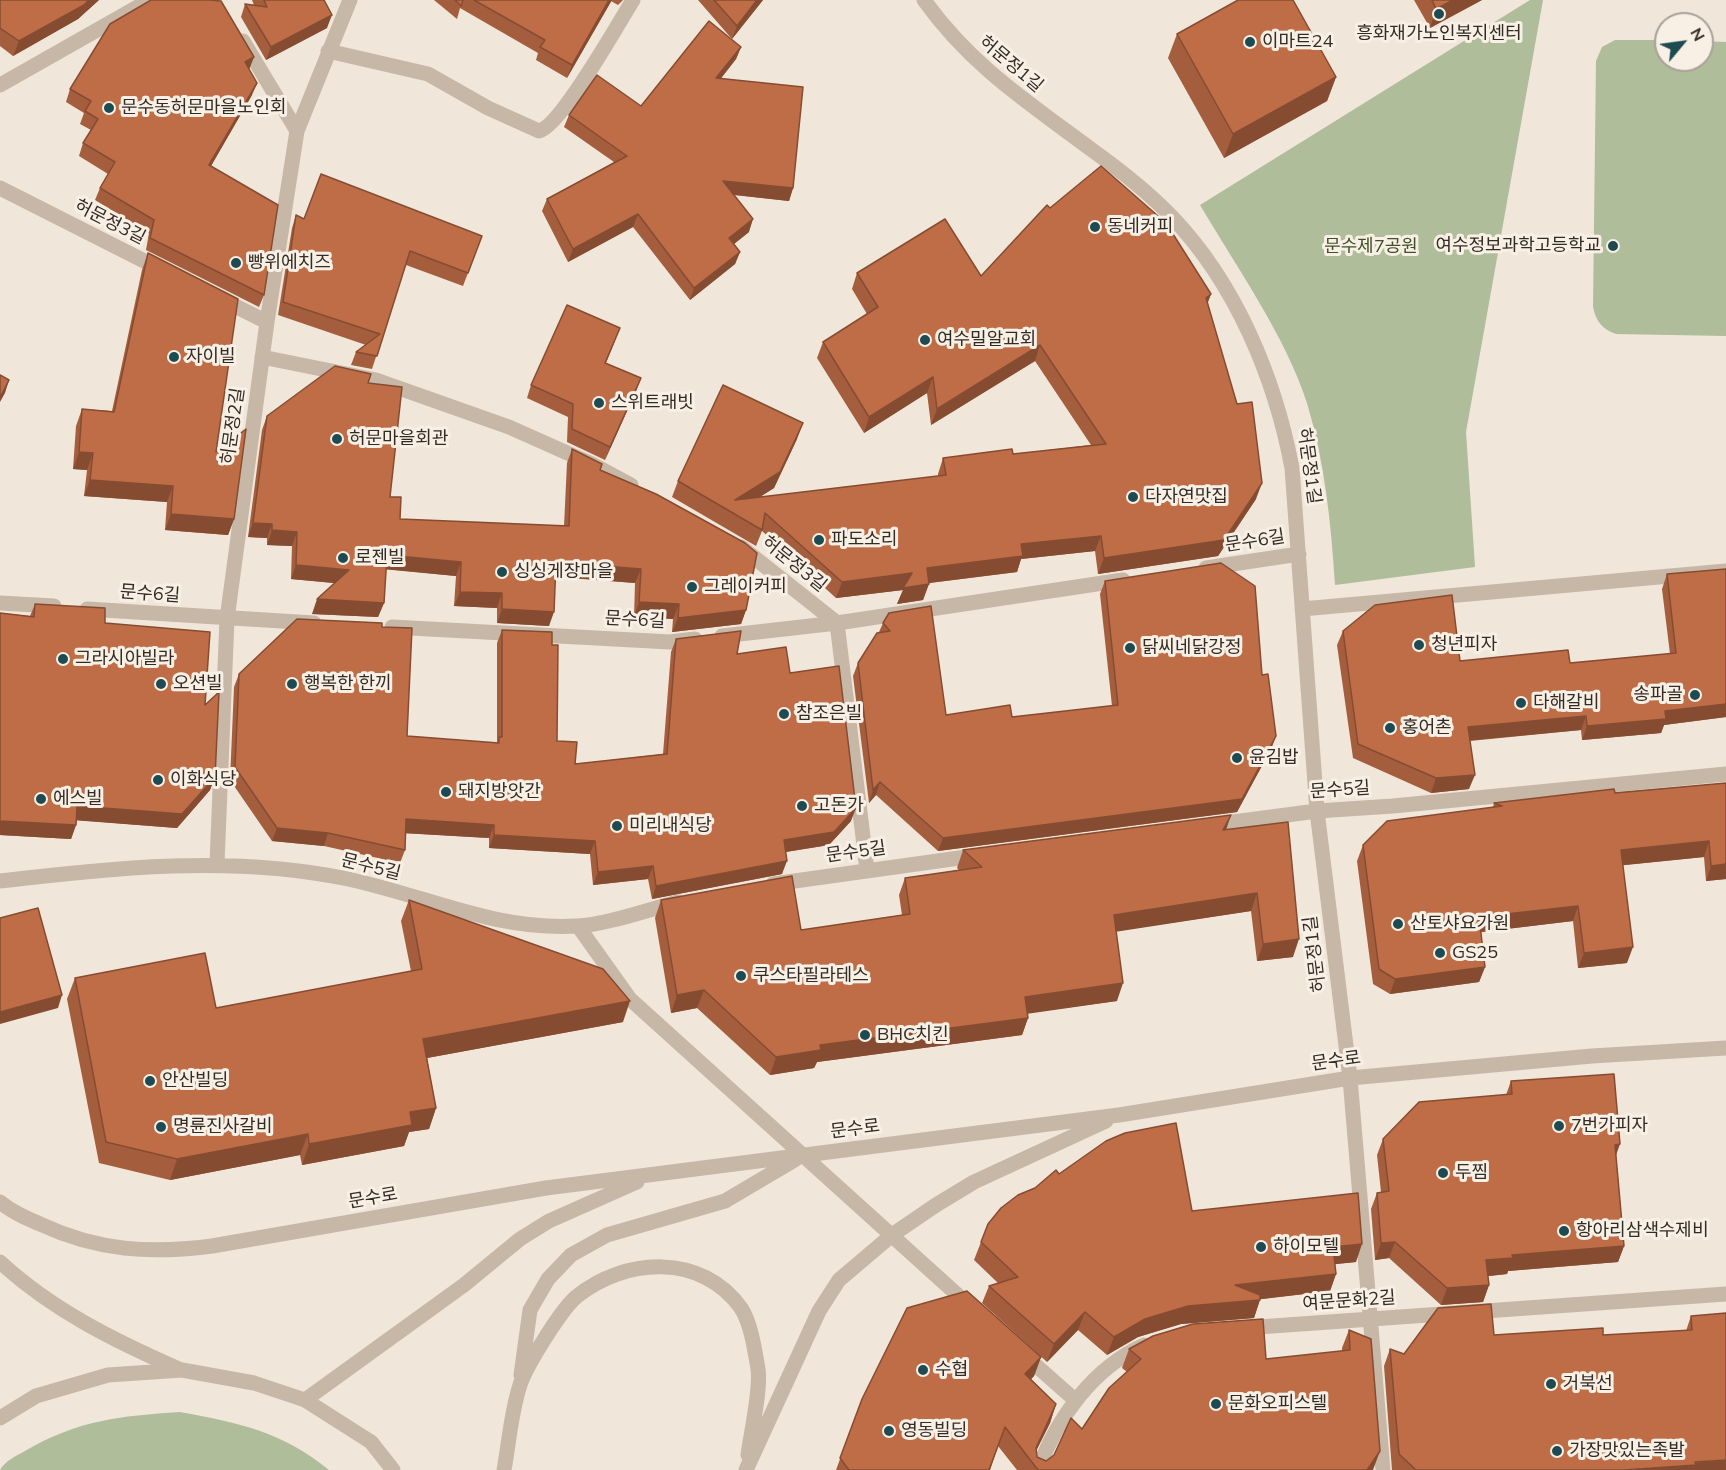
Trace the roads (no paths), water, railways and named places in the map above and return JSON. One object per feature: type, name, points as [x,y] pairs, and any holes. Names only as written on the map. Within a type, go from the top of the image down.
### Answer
[{"type":"street","points":[[0,86],[150,0]]},
{"type":"street","name":"허문정2길","points":[[217,863],[227,619],[267,322],[297,131],[350,0]]},
{"type":"street","points":[[328,51],[428,74],[488,108],[539,131],[550,124],[583,80],[633,0]]},
{"type":"street","name":"허문정1길","points":[[924,0],[956,42],[986,71],[1017,97],[1094,151],[1159,205],[1205,258],[1231,299],[1255,349],[1283,421],[1292,468],[1317,811],[1350,1078],[1383,1470]]},
{"type":"street","points":[[237,30],[297,131]]},
{"type":"street","name":"허문정3길","points":[[0,188],[181,279]]},
{"type":"street","points":[[203,290],[267,322]]},
{"type":"street","points":[[262,357],[376,380],[509,427],[592,464],[649,495]]},
{"type":"street","name":"허문정3길","points":[[726,538],[745,549],[837,624]]},
{"type":"street","name":"문수6길","points":[[1192,570],[1299,554]]},
{"type":"street","points":[[1302,609],[1726,571]]},
{"type":"street","name":"문수6길","points":[[370,626],[670,642],[837,624],[1133,579]]},
{"type":"street","name":"문수6길","points":[[0,603],[335,624]]},
{"type":"street","points":[[837,624],[867,870]]},
{"type":"street","name":"문수5길","points":[[1199,826],[1317,811],[1393,806],[1726,774]]},
{"type":"street","name":"문수5길","points":[[761,886],[997,853]]},
{"type":"street","name":"문수5길","points":[[0,881],[100,869],[217,863],[343,878],[503,923],[578,926],[693,898]]},
{"type":"street","points":[[578,926],[630,999],[988,1322]]},
{"type":"street","name":"문수로","points":[[0,1202],[11,1211],[71,1239],[128,1250],[172,1251],[546,1188],[1119,1115],[1350,1078],[1592,1056],[1726,1048]]},
{"type":"street","points":[[746,1468],[819,1311],[839,1280],[892,1235],[974,1182],[1119,1115]]},
{"type":"street","points":[[504,1470],[520,1384],[530,1310],[548,1279],[571,1255],[607,1235],[725,1201],[802,1155]]},
{"type":"street","points":[[305,1401],[464,1285],[520,1239],[549,1221],[650,1175]]},
{"type":"street","points":[[0,1262],[58,1307],[118,1342],[182,1370],[254,1383],[305,1401],[371,1442],[393,1470]]},
{"type":"street","points":[[520,1384],[560,1316],[575,1298],[598,1283],[623,1272],[653,1265],[702,1273],[723,1287],[742,1310],[750,1333],[758,1371],[746,1468]]},
{"type":"street","name":"여문문화2길","points":[[1231,1329],[1726,1294]]},
{"type":"street","points":[[1038,1470],[1045,1452],[1075,1400],[1119,1359],[1143,1346],[1163,1339]]},
{"type":"street","points":[[1014,1345],[1075,1400]]},
{"type":"street","points":[[0,1418],[36,1396],[108,1375],[182,1370]]},
{"type":"place","name":"흥화재가노인복지센터","points":[[1439,14]]},
{"type":"place","name":"이마트24","points":[[1250,42]]},
{"type":"place","name":"문수동허문마을노인회","points":[[109,108]]},
{"type":"place","name":"동네커피","points":[[1095,227]]},
{"type":"place","name":"여수정보과학고등학교","points":[[1613,246]]},
{"type":"place","name":"빵위에치즈","points":[[236,263]]},
{"type":"place","name":"여수밀알교회","points":[[925,340]]},
{"type":"place","name":"자이빌","points":[[174,357]]},
{"type":"place","name":"스위트래빗","points":[[599,403]]},
{"type":"place","name":"허문마을회관","points":[[337,439]]},
{"type":"place","name":"다자연맛집","points":[[1133,497]]},
{"type":"place","name":"파도소리","points":[[819,540]]},
{"type":"place","name":"로젠빌","points":[[343,558]]},
{"type":"place","name":"싱싱게장마을","points":[[502,572]]},
{"type":"place","name":"그레이커피","points":[[692,587]]},
{"type":"place","name":"청년피자","points":[[1419,645]]},
{"type":"place","name":"닭씨네닭강정","points":[[1130,648]]},
{"type":"place","name":"그라시아빌라","points":[[63,659]]},
{"type":"place","name":"오션빌","points":[[161,684]]},
{"type":"place","name":"행복한 한끼","points":[[292,684]]},
{"type":"place","name":"송파골","points":[[1695,695]]},
{"type":"place","name":"다해갈비","points":[[1521,703]]},
{"type":"place","name":"참조은빌","points":[[784,714]]},
{"type":"place","name":"홍어촌","points":[[1390,728]]},
{"type":"place","name":"윤김밥","points":[[1237,758]]},
{"type":"place","name":"이화식당","points":[[158,780]]},
{"type":"place","name":"돼지방앗간","points":[[446,792]]},
{"type":"place","name":"에스빌","points":[[41,799]]},
{"type":"place","name":"고돈가","points":[[802,806]]},
{"type":"place","name":"미리내식당","points":[[617,826]]},
{"type":"place","name":"산토샤요가원","points":[[1398,924]]},
{"type":"place","name":"GS25","points":[[1440,953]]},
{"type":"place","name":"쿠스타필라테스","points":[[741,976]]},
{"type":"place","name":"BHC치킨","points":[[865,1035]]},
{"type":"place","name":"안산빌딩","points":[[150,1081]]},
{"type":"place","name":"7번가피자","points":[[1559,1126]]},
{"type":"place","name":"명륜진사갈비","points":[[161,1127]]},
{"type":"place","name":"두찜","points":[[1443,1173]]},
{"type":"place","name":"항아리삼색수제비","points":[[1564,1231]]},
{"type":"place","name":"하이모텔","points":[[1261,1247]]},
{"type":"place","name":"수협","points":[[923,1370]]},
{"type":"place","name":"거북선","points":[[1551,1384]]},
{"type":"place","name":"문화오피스텔","points":[[1216,1404]]},
{"type":"place","name":"영동빌딩","points":[[889,1431]]},
{"type":"place","name":"가장맛있는족발","points":[[1557,1451]]},
{"type":"park label","name":"문수제7공원","points":[[1371,247]]}]
